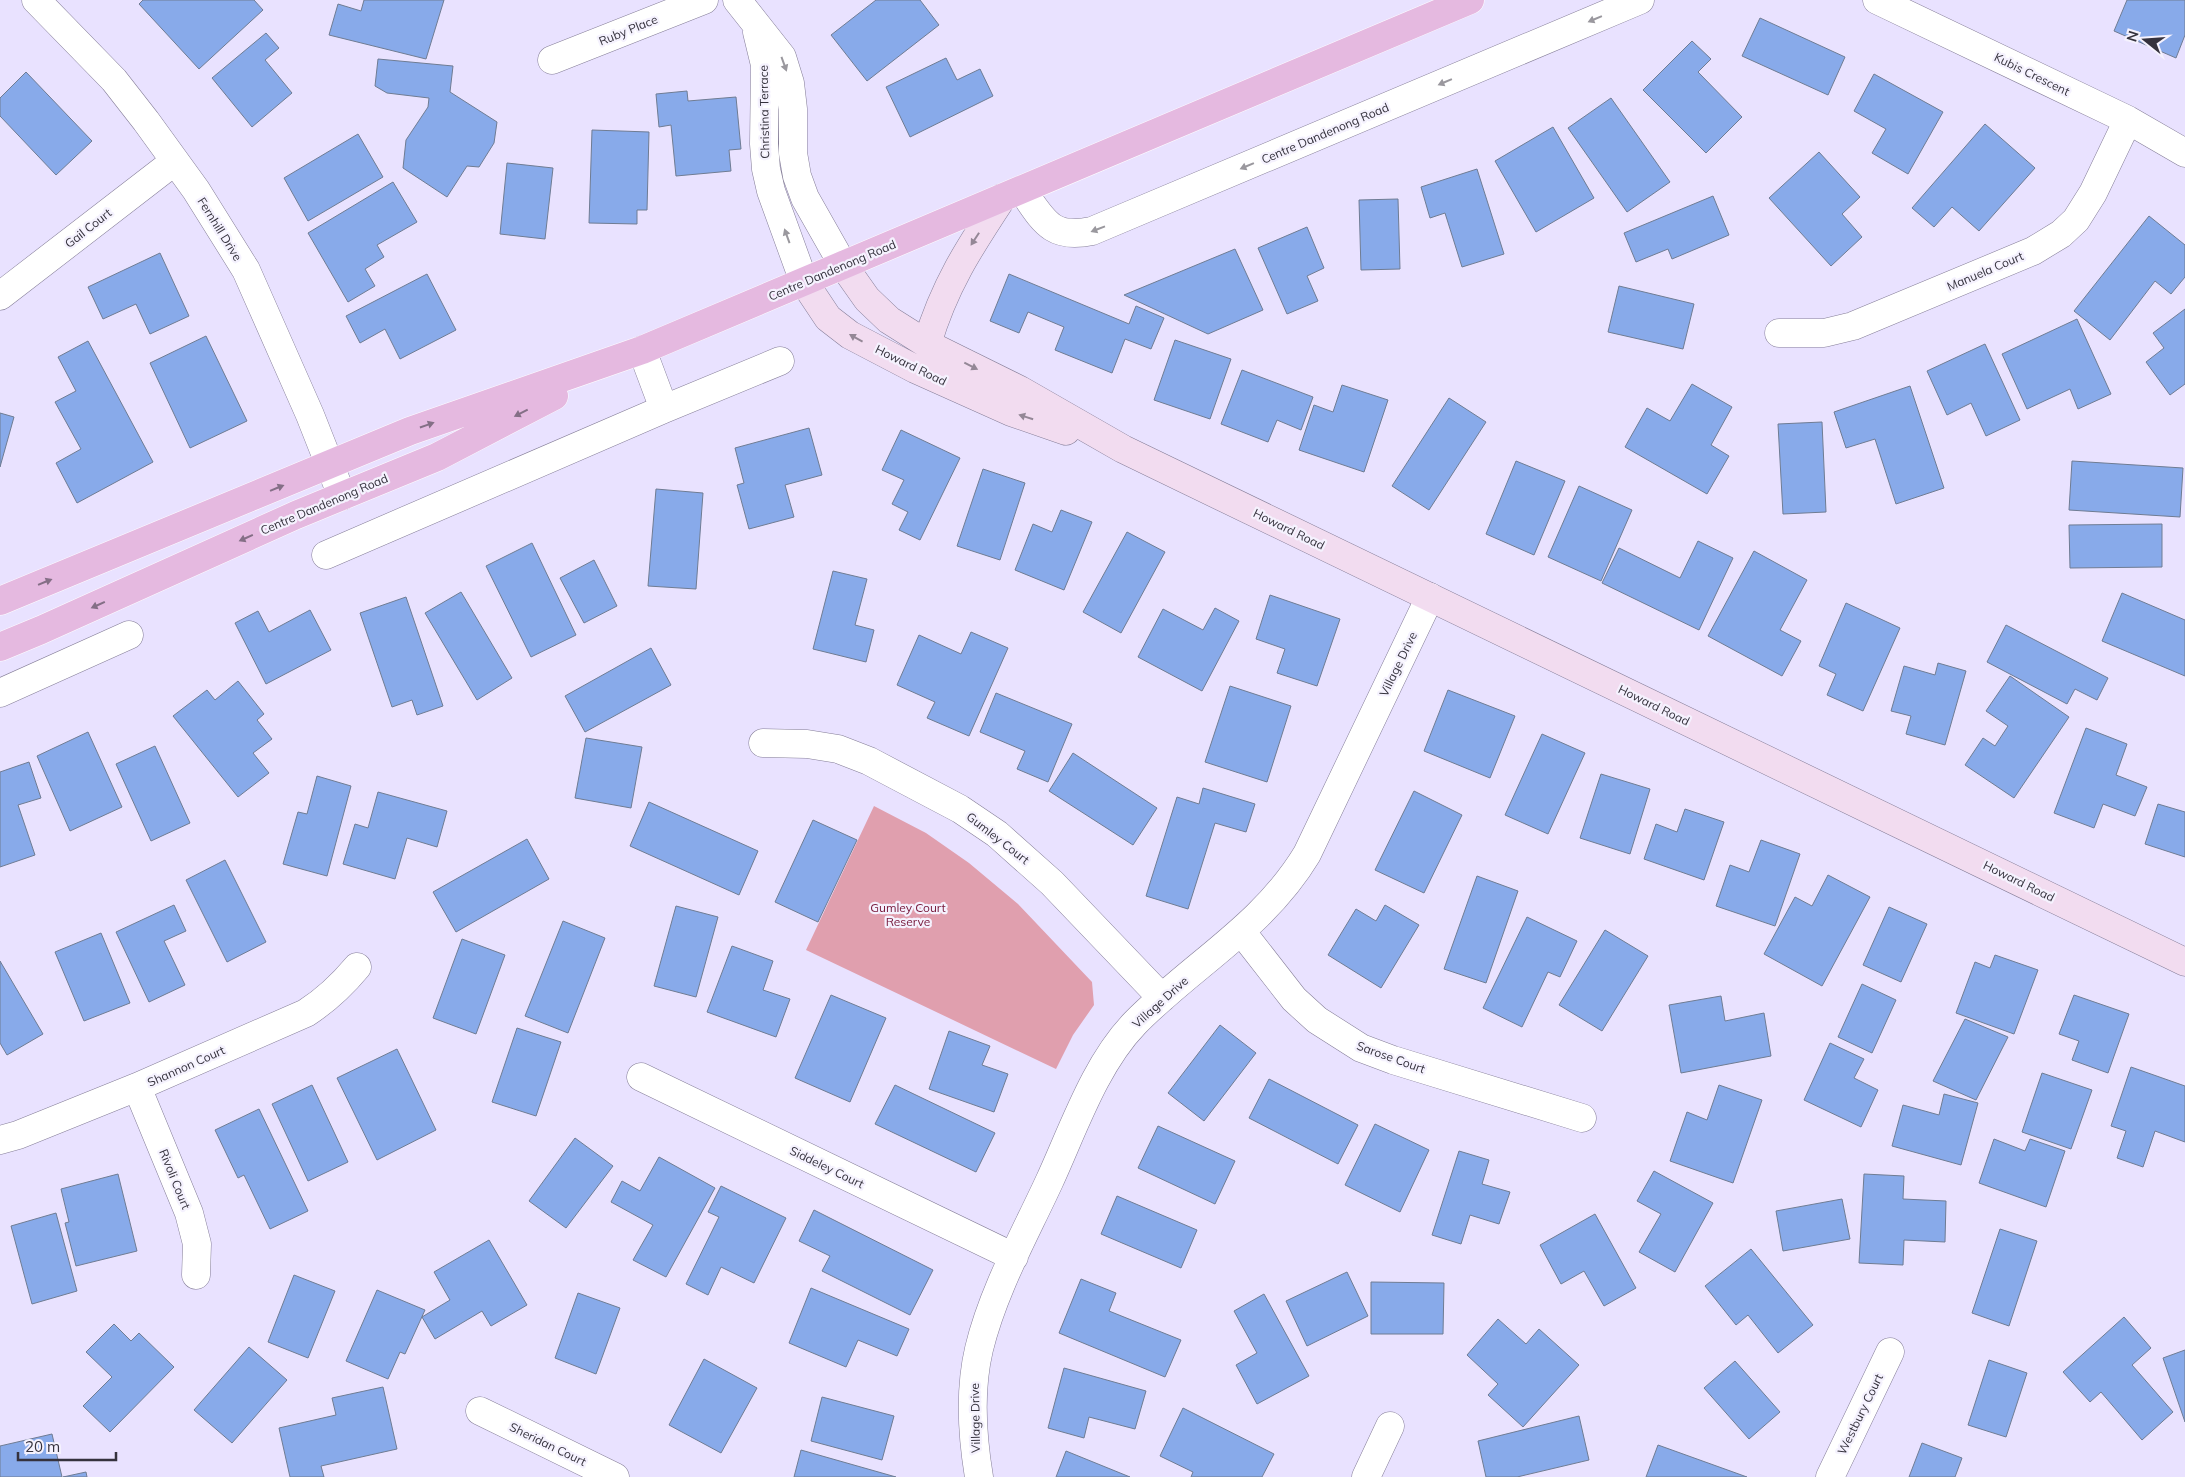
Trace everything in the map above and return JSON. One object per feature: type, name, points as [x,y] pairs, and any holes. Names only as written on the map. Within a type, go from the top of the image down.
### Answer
[{"type":"main road","name":"Centre Dandenong Road","points":[[0,601],[410,431],[642,350],[1470,0]]},
{"type":"main road","points":[[927,344],[936,311],[954,272],[1012,194]]},
{"type":"main road","name":"Howard Road","points":[[843,265],[868,299],[889,320],[927,344],[1020,390],[1122,449],[2185,962]]},
{"type":"main road","name":"Howard Road","points":[[804,282],[828,318],[850,334],[915,369],[1011,412],[1122,449]]},
{"type":"main road","name":"Centre Dandenong Road","points":[[0,647],[437,456],[642,350]]},
{"type":"street","name":"Fernhill Drive","points":[[36,0],[114,80],[175,161],[246,270],[310,416],[342,496]]},
{"type":"street","name":"Ruby Place","points":[[552,60],[704,0]]},
{"type":"street","name":"Christina Terrace","points":[[736,0],[755,26],[772,43],[782,57],[790,83],[797,176],[805,198],[843,265]]},
{"type":"street","name":"Centre Dandenong Road","points":[[1012,194],[1044,221],[1060,231],[1074,235],[1092,231],[1640,0]]},
{"type":"street","name":"Kubis Crescent","points":[[1877,0],[2128,120],[2185,153]]},
{"type":"street","name":"Christina Terrace","points":[[755,26],[765,65],[764,144],[766,169],[771,191],[804,282]]},
{"type":"street","name":"Manuela Court","points":[[1778,333],[1824,334],[1853,326],[2033,251],[2062,234],[2076,220],[2093,193],[2128,120]]},
{"type":"street","name":"Gail Court","points":[[0,296],[175,161]]},
{"type":"street","points":[[642,350],[664,409]]},
{"type":"street","points":[[326,555],[780,361]]},
{"type":"street","name":"Village Drive","points":[[979,1477],[974,1448],[973,1392],[979,1350],[990,1314],[1014,1257],[1094,1084],[1114,1050],[1134,1024],[1242,931],[1272,902],[1293,877],[1306,854],[1430,597]]},
{"type":"street","points":[[0,693],[130,635]]},
{"type":"street","name":"Gumley Court","points":[[763,743],[807,744],[838,749],[869,761],[960,809],[997,834],[1052,883],[1162,998]]},
{"type":"street","name":"Sarose Court","points":[[1242,931],[1294,999],[1317,1020],[1361,1048],[1393,1060],[1582,1118]]},
{"type":"street","name":"Shannon Court","points":[[0,1140],[18,1135],[137,1087],[306,1013],[335,992],[357,967]]},
{"type":"street","name":"Siddeley Court","points":[[641,1076],[1014,1257]]},
{"type":"street","name":"Rivoli Court","points":[[137,1087],[189,1213],[197,1244],[196,1275]]},
{"type":"street","name":"Westbury Court","points":[[1830,1477],[1890,1352]]},
{"type":"street","name":"Sheridan Court","points":[[480,1411],[615,1477]]},
{"type":"street","points":[[1366,1477],[1390,1426]]},
{"type":"green space","name":"Gumley Court Reserve","points":[[874,806],[926,833],[969,863],[1018,904],[1092,982],[1094,1005],[1073,1035],[1056,1069],[806,950]]},
{"type":"building","points":[[143,0],[254,0],[263,10],[199,69],[139,4]]},
{"type":"building","points":[[364,0],[444,0],[426,59],[329,35],[338,4],[361,11]]},
{"type":"building","points":[[876,0],[920,0],[939,25],[867,81],[831,35]]},
{"type":"building","points":[[2127,0],[2185,0],[2185,35],[2176,58],[2114,31]]},
{"type":"building","points":[[1760,18],[1845,57],[1828,95],[1742,56]]},
{"type":"building","points":[[266,33],[279,48],[265,60],[292,93],[252,127],[212,78]]},
{"type":"building","points":[[1692,41],[1711,59],[1698,72],[1742,117],[1706,153],[1643,90]]},
{"type":"building","points":[[946,58],[957,80],[980,69],[993,96],[910,137],[886,87]]},
{"type":"building","points":[[378,59],[453,66],[450,92],[497,122],[494,143],[479,167],[467,166],[447,197],[403,168],[406,140],[428,107],[429,98],[387,93],[375,86]]},
{"type":"building","points":[[26,72],[92,141],[56,175],[0,116],[0,98]]},
{"type":"building","points":[[1874,74],[1943,112],[1908,174],[1872,153],[1886,129],[1854,111]]},
{"type":"building","points":[[687,91],[688,101],[736,97],[741,149],[729,150],[731,171],[676,176],[671,125],[659,127],[656,94]]},
{"type":"building","points":[[1611,98],[1670,182],[1627,212],[1568,128]]},
{"type":"building","points":[[1985,124],[2035,168],[1979,231],[1952,207],[1934,227],[1912,208]]},
{"type":"building","points":[[1553,127],[1594,198],[1536,232],[1495,161]]},
{"type":"building","points":[[592,130],[649,132],[647,210],[637,210],[637,224],[589,223]]},
{"type":"building","points":[[358,134],[383,177],[308,221],[284,178]]},
{"type":"building","points":[[1819,152],[1860,197],[1842,214],[1862,237],[1831,266],[1769,198]]},
{"type":"building","points":[[507,163],[553,168],[545,239],[500,234]]},
{"type":"building","points":[[1477,169],[1504,254],[1462,267],[1445,213],[1430,218],[1421,187]]},
{"type":"building","points":[[393,182],[417,222],[377,245],[384,257],[365,269],[375,286],[348,302],[308,233]]},
{"type":"building","points":[[1713,196],[1729,235],[1672,259],[1668,249],[1636,262],[1624,233]]},
{"type":"building","points":[[1398,199],[1400,269],[1361,270],[1359,200]]},
{"type":"building","points":[[2149,216],[2185,245],[2185,277],[2171,294],[2155,281],[2110,340],[2074,311]]},
{"type":"building","points":[[1307,227],[1324,268],[1307,276],[1318,301],[1287,314],[1258,248]]},
{"type":"building","points":[[1235,249],[1263,310],[1208,334],[1124,295]]},
{"type":"building","points":[[160,253],[189,316],[150,334],[136,304],[103,319],[88,287]]},
{"type":"building","points":[[427,274],[456,330],[400,359],[385,329],[360,343],[346,316]]},
{"type":"building","points":[[1009,274],[1129,324],[1136,306],[1164,318],[1151,349],[1125,339],[1112,373],[1055,350],[1064,327],[1028,312],[1019,333],[990,321]]},
{"type":"building","points":[[1619,286],[1694,304],[1683,349],[1608,332]]},
{"type":"building","points":[[2185,309],[2185,384],[2170,395],[2146,362],[2164,348],[2153,333]]},
{"type":"building","points":[[2077,319],[2111,394],[2078,409],[2070,389],[2027,409],[2002,354]]},
{"type":"building","points":[[206,336],[247,421],[190,448],[150,363]]},
{"type":"building","points":[[1175,340],[1231,359],[1210,419],[1154,400]]},
{"type":"building","points":[[88,341],[153,462],[77,503],[56,463],[81,449],[55,402],[76,391],[58,357]]},
{"type":"building","points":[[1985,344],[2020,420],[1986,436],[1971,403],[1947,415],[1927,371]]},
{"type":"building","points":[[1242,370],[1313,397],[1301,430],[1277,420],[1268,442],[1221,424]]},
{"type":"building","points":[[1692,384],[1732,407],[1711,445],[1729,456],[1707,494],[1625,447],[1647,408],[1670,421]]},
{"type":"building","points":[[1342,385],[1388,400],[1364,472],[1299,450],[1314,405],[1333,412]]},
{"type":"building","points":[[1910,386],[1944,488],[1896,504],[1875,439],[1846,448],[1834,412]]},
{"type":"building","points":[[1449,398],[1486,422],[1429,510],[1392,486]]},
{"type":"building","points":[[0,413],[14,417],[0,467]]},
{"type":"building","points":[[1822,422],[1826,512],[1783,514],[1778,424]]},
{"type":"building","points":[[809,428],[822,475],[785,485],[794,517],[749,529],[737,485],[744,483],[735,448]]},
{"type":"building","points":[[901,430],[960,458],[920,540],[899,530],[908,512],[892,504],[904,480],[882,470]]},
{"type":"building","points":[[1516,461],[1565,481],[1534,555],[1486,534]]},
{"type":"building","points":[[2072,461],[2183,468],[2180,517],[2069,510]]},
{"type":"building","points":[[983,469],[1025,483],[1000,560],[957,546]]},
{"type":"building","points":[[1579,486],[1632,510],[1601,581],[1548,557]]},
{"type":"building","points":[[656,489],[703,493],[696,589],[648,586]]},
{"type":"building","points":[[1061,510],[1092,522],[1064,590],[1015,570],[1033,524],[1052,532]]},
{"type":"building","points":[[2162,524],[2162,567],[2070,568],[2069,525]]},
{"type":"building","points":[[1127,532],[1165,552],[1121,633],[1083,612]]},
{"type":"building","points":[[1698,541],[1733,558],[1699,630],[1602,583],[1619,548],[1680,578]]},
{"type":"building","points":[[532,543],[576,635],[531,657],[486,566]]},
{"type":"building","points":[[1754,551],[1807,580],[1780,630],[1801,641],[1782,676],[1708,636]]},
{"type":"building","points":[[594,560],[617,606],[584,623],[560,578]]},
{"type":"building","points":[[833,571],[867,579],[855,625],[874,630],[866,662],[813,649]]},
{"type":"building","points":[[461,592],[512,678],[477,700],[425,613]]},
{"type":"building","points":[[2122,593],[2185,620],[2185,676],[2102,641]]},
{"type":"building","points":[[1270,595],[1340,619],[1317,686],[1277,673],[1285,649],[1256,639]]},
{"type":"building","points":[[406,597],[443,706],[417,715],[412,700],[392,707],[360,613]]},
{"type":"building","points":[[1846,603],[1900,628],[1863,711],[1827,695],[1836,674],[1819,666]]},
{"type":"building","points":[[1215,608],[1239,621],[1202,691],[1138,657],[1163,609],[1203,630]]},
{"type":"building","points":[[310,610],[331,650],[266,684],[235,623],[258,611],[269,632]]},
{"type":"building","points":[[2006,625],[2108,678],[2097,700],[2075,689],[2067,704],[1987,662]]},
{"type":"building","points":[[971,632],[1008,648],[969,736],[927,718],[935,702],[897,685],[919,635],[961,654]]},
{"type":"building","points":[[651,648],[671,685],[585,732],[565,696]]},
{"type":"building","points":[[1938,663],[1966,671],[1945,745],[1906,734],[1911,716],[1891,711],[1904,666],[1935,675]]},
{"type":"building","points":[[2010,676],[2069,717],[2014,798],[1965,765],[1983,738],[1995,746],[2008,726],[1986,711]]},
{"type":"building","points":[[238,681],[264,714],[257,720],[272,739],[253,753],[269,773],[238,797],[173,716],[207,690],[215,700]]},
{"type":"building","points":[[1230,686],[1291,706],[1267,782],[1205,762]]},
{"type":"building","points":[[1448,690],[1515,716],[1490,778],[1424,751]]},
{"type":"building","points":[[996,693],[1072,724],[1048,782],[1017,769],[1025,751],[980,732]]},
{"type":"building","points":[[2086,728],[2127,744],[2116,775],[2147,787],[2135,816],[2103,804],[2094,828],[2054,813]]},
{"type":"building","points":[[88,732],[122,807],[70,831],[37,756]]},
{"type":"building","points":[[1542,734],[1585,753],[1548,834],[1505,815]]},
{"type":"building","points":[[586,738],[642,747],[631,808],[575,798]]},
{"type":"building","points":[[155,746],[190,823],[151,841],[116,764]]},
{"type":"building","points":[[1073,753],[1157,808],[1133,845],[1049,791]]},
{"type":"building","points":[[29,762],[41,798],[18,805],[35,855],[0,867],[0,772]]},
{"type":"building","points":[[1601,774],[1650,789],[1630,854],[1580,838]]},
{"type":"building","points":[[317,776],[351,786],[327,876],[283,864],[298,812],[307,814]]},
{"type":"building","points":[[1203,788],[1255,804],[1246,832],[1215,823],[1188,909],[1146,896],[1177,797],[1199,804]]},
{"type":"building","points":[[1414,791],[1462,815],[1424,893],[1375,870]]},
{"type":"building","points":[[378,792],[447,811],[437,847],[407,838],[395,879],[343,864],[355,824],[368,828]]},
{"type":"building","points":[[649,802],[758,851],[739,895],[630,846]]},
{"type":"building","points":[[2158,804],[2185,812],[2185,857],[2145,844]]},
{"type":"building","points":[[1685,809],[1724,822],[1704,880],[1644,859],[1656,824],[1677,832]]},
{"type":"building","points":[[813,820],[857,840],[818,922],[775,902]]},
{"type":"building","points":[[527,839],[549,879],[456,932],[433,892]]},
{"type":"building","points":[[1761,840],[1800,854],[1775,926],[1716,906],[1730,865],[1749,872]]},
{"type":"building","points":[[225,860],[266,942],[227,962],[186,880]]},
{"type":"building","points":[[1828,875],[1870,897],[1822,986],[1764,954],[1795,897],[1812,906]]},
{"type":"building","points":[[1477,876],[1518,891],[1486,983],[1444,969]]},
{"type":"building","points":[[174,905],[186,931],[164,941],[185,985],[149,1002],[116,932]]},
{"type":"building","points":[[1385,905],[1419,925],[1381,988],[1328,955],[1356,909],[1376,921]]},
{"type":"building","points":[[676,906],[718,917],[696,997],[654,986]]},
{"type":"building","points":[[1889,907],[1927,924],[1901,982],[1863,965]]},
{"type":"building","points":[[1527,917],[1577,941],[1560,977],[1548,972],[1522,1027],[1483,1008]]},
{"type":"building","points":[[563,921],[605,938],[568,1033],[525,1016]]},
{"type":"building","points":[[1605,930],[1648,956],[1602,1031],[1559,1005]]},
{"type":"building","points":[[101,933],[130,1003],[84,1021],[55,952]]},
{"type":"building","points":[[462,939],[505,955],[476,1034],[433,1018]]},
{"type":"building","points":[[732,946],[773,961],[763,990],[790,999],[776,1037],[707,1012]]},
{"type":"building","points":[[1995,955],[2038,970],[2014,1034],[1956,1013],[1975,962],[1990,968]]},
{"type":"building","points":[[0,961],[43,1034],[7,1055],[0,1043]]},
{"type":"building","points":[[1862,984],[1896,1000],[1872,1053],[1838,1037]]},
{"type":"building","points":[[831,995],[886,1018],[850,1102],[795,1078]]},
{"type":"building","points":[[2074,995],[2129,1014],[2108,1073],[2072,1060],[2079,1041],[2059,1034]]},
{"type":"building","points":[[1721,996],[1725,1021],[1764,1013],[1771,1056],[1681,1073],[1669,1005]]},
{"type":"building","points":[[1965,1019],[2008,1037],[1976,1100],[1933,1081]]},
{"type":"building","points":[[1220,1025],[1256,1053],[1204,1121],[1168,1093]]},
{"type":"building","points":[[517,1028],[561,1042],[536,1116],[492,1102]]},
{"type":"building","points":[[949,1031],[990,1046],[982,1065],[1008,1074],[994,1112],[929,1089]]},
{"type":"building","points":[[1830,1043],[1864,1059],[1854,1078],[1878,1090],[1861,1127],[1804,1100]]},
{"type":"building","points":[[397,1049],[436,1130],[377,1160],[337,1078]]},
{"type":"building","points":[[2131,1067],[2185,1086],[2185,1142],[2155,1131],[2143,1167],[2117,1158],[2126,1131],[2111,1126]]},
{"type":"building","points":[[2042,1073],[2092,1090],[2071,1149],[2022,1132]]},
{"type":"building","points":[[1269,1079],[1358,1125],[1338,1164],[1249,1118]]},
{"type":"building","points":[[312,1085],[348,1162],[308,1181],[272,1104]]},
{"type":"building","points":[[895,1085],[995,1133],[976,1172],[875,1124]]},
{"type":"building","points":[[1719,1085],[1762,1100],[1733,1183],[1670,1161],[1687,1112],[1707,1120]]},
{"type":"building","points":[[1944,1094],[1978,1103],[1961,1165],[1892,1146],[1903,1105],[1939,1115]]},
{"type":"building","points":[[259,1109],[308,1211],[270,1229],[244,1175],[238,1178],[215,1130]]},
{"type":"building","points":[[1375,1124],[1429,1150],[1400,1212],[1345,1185]]},
{"type":"building","points":[[1158,1126],[1235,1161],[1215,1204],[1138,1168]]},
{"type":"building","points":[[575,1138],[613,1166],[566,1228],[529,1201]]},
{"type":"building","points":[[1994,1139],[2025,1151],[2030,1139],[2065,1151],[2046,1207],[1979,1183]]},
{"type":"building","points":[[1459,1151],[1489,1160],[1482,1184],[1510,1192],[1499,1224],[1470,1215],[1461,1244],[1432,1235]]},
{"type":"building","points":[[659,1157],[715,1188],[666,1277],[633,1260],[653,1225],[611,1202],[622,1181],[640,1191]]},
{"type":"building","points":[[1654,1171],[1713,1203],[1675,1272],[1639,1252],[1661,1214],[1637,1201]]},
{"type":"building","points":[[118,1174],[137,1251],[76,1266],[65,1223],[69,1222],[61,1189]]},
{"type":"building","points":[[1864,1174],[1904,1176],[1903,1199],[1946,1201],[1945,1242],[1904,1240],[1903,1265],[1859,1263]]},
{"type":"building","points":[[721,1186],[786,1218],[754,1283],[721,1267],[708,1295],[686,1284],[719,1217],[708,1212]]},
{"type":"building","points":[[1117,1196],[1197,1230],[1181,1268],[1101,1234]]},
{"type":"building","points":[[1842,1199],[1850,1239],[1783,1251],[1776,1211]]},
{"type":"building","points":[[814,1210],[933,1270],[910,1315],[822,1271],[830,1256],[799,1241]]},
{"type":"building","points":[[56,1213],[77,1291],[32,1304],[11,1226]]},
{"type":"building","points":[[1595,1214],[1636,1288],[1604,1306],[1584,1271],[1561,1284],[1540,1245]]},
{"type":"building","points":[[2000,1229],[2037,1241],[2009,1326],[1972,1313]]},
{"type":"building","points":[[489,1240],[527,1305],[491,1326],[482,1311],[435,1339],[422,1317],[450,1300],[434,1272]]},
{"type":"building","points":[[1751,1249],[1813,1325],[1778,1353],[1748,1315],[1736,1325],[1705,1286]]},
{"type":"building","points":[[1347,1272],[1368,1316],[1307,1346],[1286,1301]]},
{"type":"building","points":[[294,1275],[335,1291],[308,1358],[268,1342]]},
{"type":"building","points":[[1081,1279],[1116,1293],[1109,1311],[1181,1340],[1165,1377],[1059,1333]]},
{"type":"building","points":[[1371,1282],[1444,1283],[1443,1334],[1371,1334]]},
{"type":"building","points":[[811,1288],[909,1329],[897,1356],[858,1340],[846,1367],[789,1343]]},
{"type":"building","points":[[377,1290],[425,1310],[405,1354],[400,1352],[388,1379],[346,1361]]},
{"type":"building","points":[[578,1293],[620,1308],[596,1374],[555,1358]]},
{"type":"building","points":[[1264,1294],[1309,1376],[1257,1404],[1236,1365],[1257,1353],[1234,1311]]},
{"type":"building","points":[[2124,1317],[2151,1348],[2132,1365],[2173,1412],[2142,1440],[2101,1392],[2090,1402],[2063,1372]]},
{"type":"building","points":[[1498,1319],[1526,1344],[1539,1329],[1579,1365],[1523,1427],[1488,1395],[1498,1384],[1467,1355]]},
{"type":"building","points":[[114,1324],[131,1341],[139,1333],[174,1367],[110,1432],[83,1406],[112,1377],[86,1352]]},
{"type":"building","points":[[249,1347],[287,1380],[232,1443],[194,1410]]},
{"type":"building","points":[[2185,1350],[2185,1422],[2163,1358]]},
{"type":"building","points":[[704,1359],[757,1388],[721,1453],[669,1425]]},
{"type":"building","points":[[1989,1360],[2027,1373],[2006,1437],[1968,1425]]},
{"type":"building","points":[[1735,1361],[1780,1412],[1749,1439],[1704,1388]]},
{"type":"building","points":[[1064,1368],[1146,1391],[1135,1429],[1089,1417],[1084,1438],[1048,1428]]},
{"type":"building","points":[[383,1387],[397,1449],[321,1466],[324,1477],[290,1477],[279,1428],[336,1415],[332,1398]]},
{"type":"building","points":[[822,1397],[894,1416],[882,1460],[811,1441]]},
{"type":"building","points":[[1183,1408],[1274,1454],[1262,1477],[1191,1477],[1193,1472],[1160,1456]]},
{"type":"building","points":[[1579,1416],[1589,1460],[1517,1477],[1486,1477],[1478,1441]]},
{"type":"building","points":[[52,1434],[62,1477],[0,1477],[0,1446]]},
{"type":"building","points":[[1922,1443],[1962,1458],[1955,1477],[1909,1477]]},
{"type":"building","points":[[1658,1445],[1747,1477],[1646,1477]]},
{"type":"building","points":[[801,1450],[896,1477],[794,1477]]},
{"type":"building","points":[[1066,1451],[1130,1477],[1056,1477]]},
{"type":"building","points":[[86,1472],[87,1477],[63,1477]]}]
